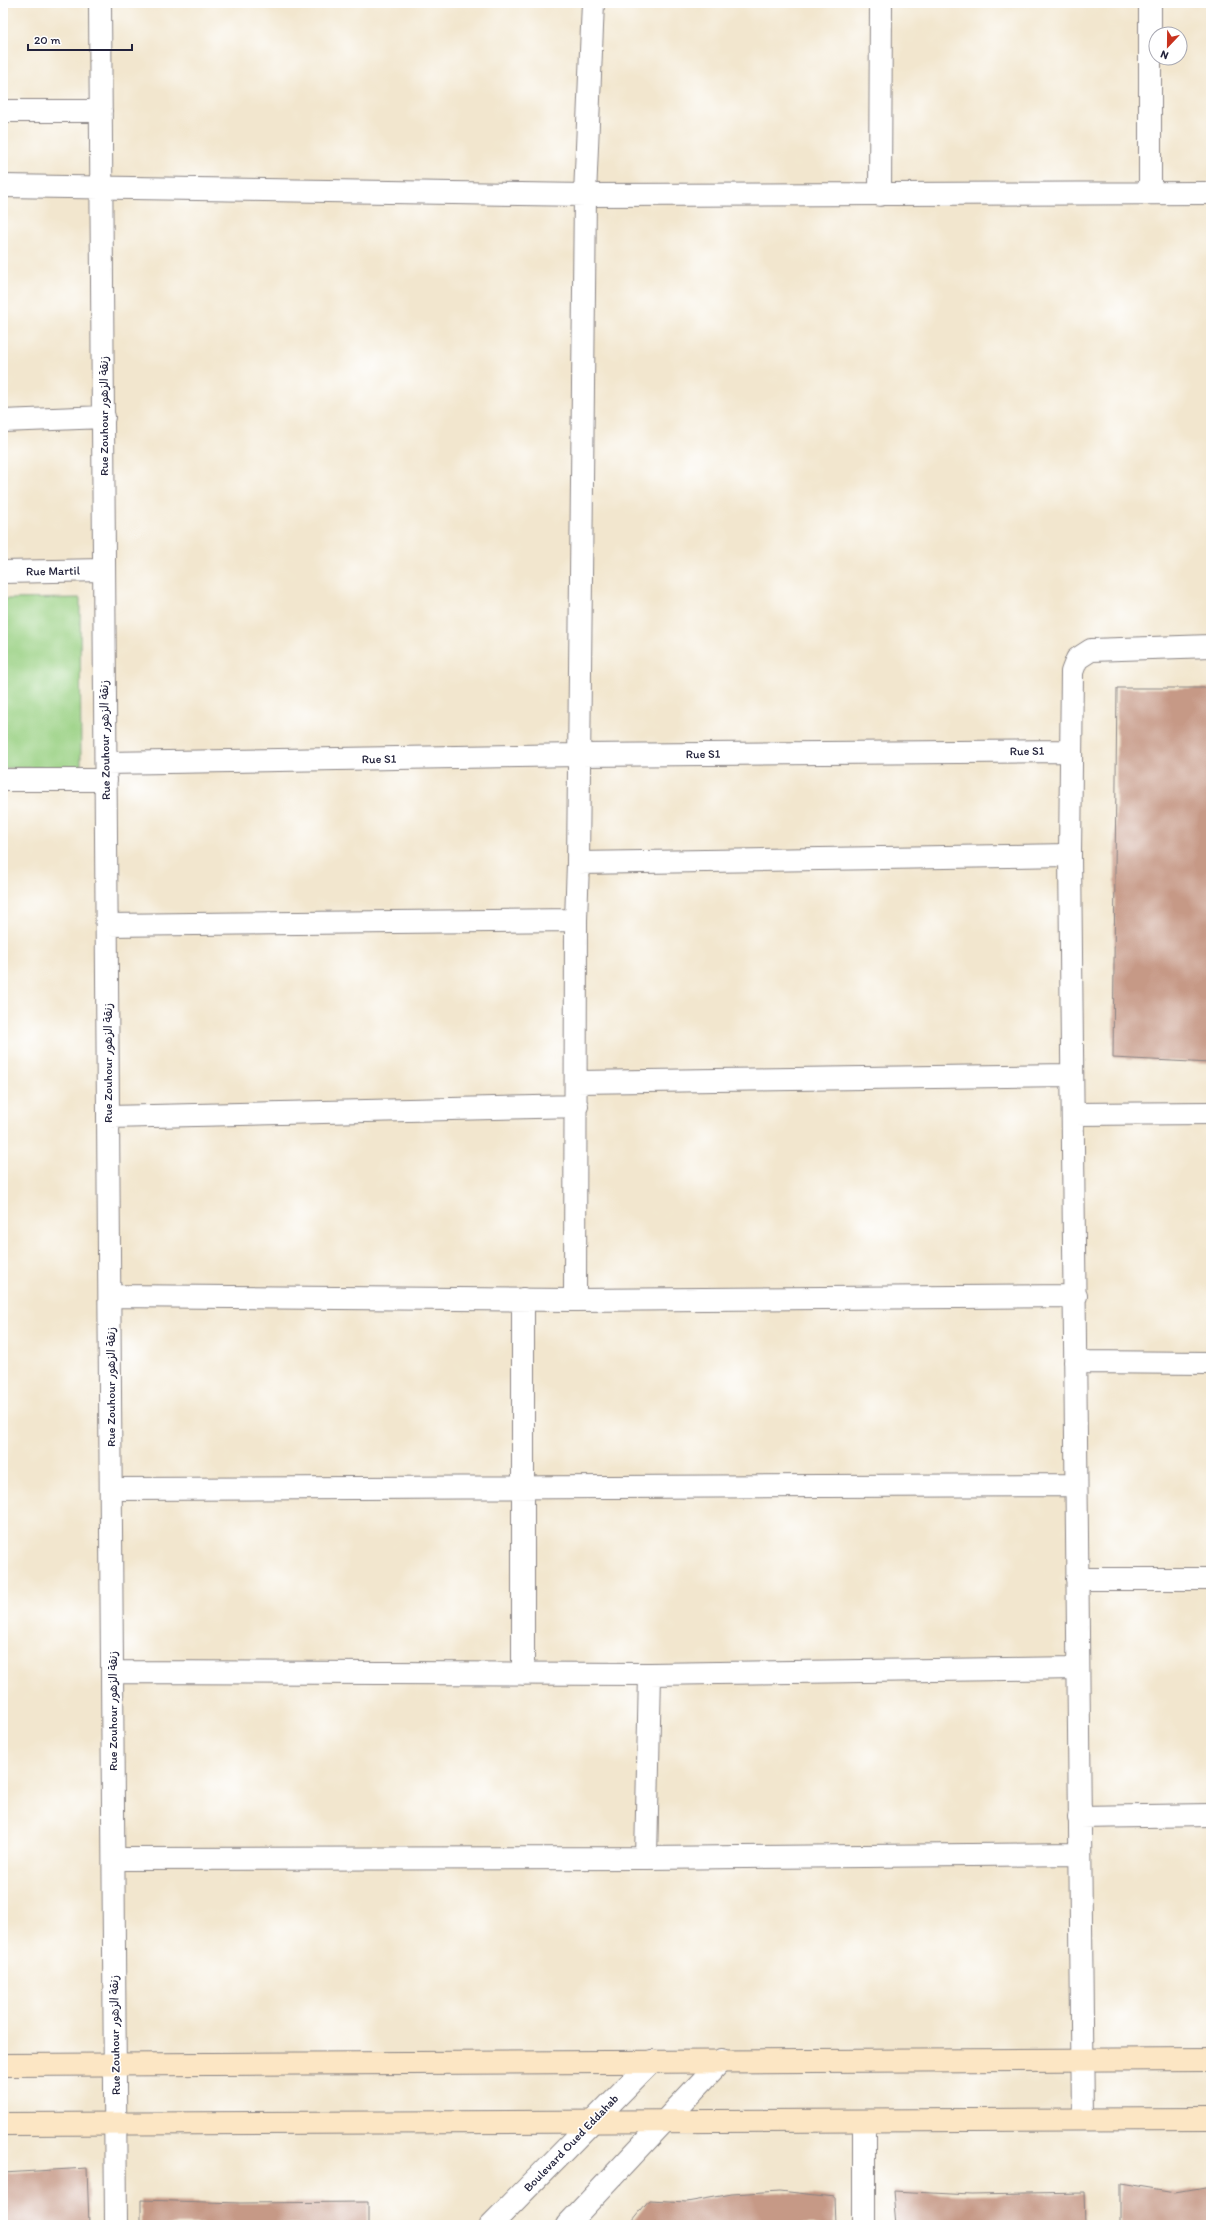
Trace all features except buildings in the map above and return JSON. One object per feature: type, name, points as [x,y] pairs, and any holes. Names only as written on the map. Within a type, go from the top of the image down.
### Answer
[{"type":"main road","points":[[3,2065],[722,2060],[1211,2059]]},
{"type":"main road","points":[[3,2124],[1211,2119]]},
{"type":"street","name":"Rue Zouhour زنقة الزهور","points":[[100,3],[116,2225]]},
{"type":"street","points":[[575,1300],[577,1106],[576,920],[578,864],[585,195],[594,3]]},
{"type":"street","points":[[880,195],[881,3]]},
{"type":"street","points":[[1150,3],[1150,193]]},
{"type":"street","points":[[3,111],[101,111]]},
{"type":"street","points":[[3,186],[585,195],[1211,193]]},
{"type":"street","points":[[3,420],[104,417]]},
{"type":"street","name":"Rue Martil","points":[[3,572],[103,570]]},
{"type":"street","points":[[1083,2119],[1076,1485],[1076,1296],[1070,855],[1072,672],[1077,659],[1091,650],[1211,646]]},
{"type":"street","name":"Rue S1","points":[[3,780],[106,772],[579,755],[1070,751]]},
{"type":"street","points":[[578,864],[1070,855]]},
{"type":"street","points":[[107,925],[576,920]]},
{"type":"street","points":[[577,1082],[1072,1075]]},
{"type":"street","points":[[109,1117],[577,1106]]},
{"type":"street","points":[[1073,1114],[1211,1113]]},
{"type":"street","points":[[110,1296],[575,1300],[1076,1296]]},
{"type":"street","points":[[523,1299],[523,1674]]},
{"type":"street","points":[[1075,1362],[1211,1363]]},
{"type":"street","points":[[111,1489],[523,1486],[1076,1485]]},
{"type":"street","points":[[1077,1579],[1211,1579]]},
{"type":"street","points":[[112,1672],[650,1674],[1078,1668]]},
{"type":"street","points":[[646,1858],[650,1674]]},
{"type":"street","points":[[1079,1817],[1211,1815]]},
{"type":"street","points":[[114,1859],[646,1858],[1080,1854]]},
{"type":"street","points":[[567,2225],[722,2060]]},
{"type":"street","name":"Boulevard Oued Eddahab","points":[[491,2225],[652,2061]]},
{"type":"street","points":[[864,2121],[864,2225]]},
{"type":"green space","points":[[80,598],[81,767],[3,768],[3,599]]}]
